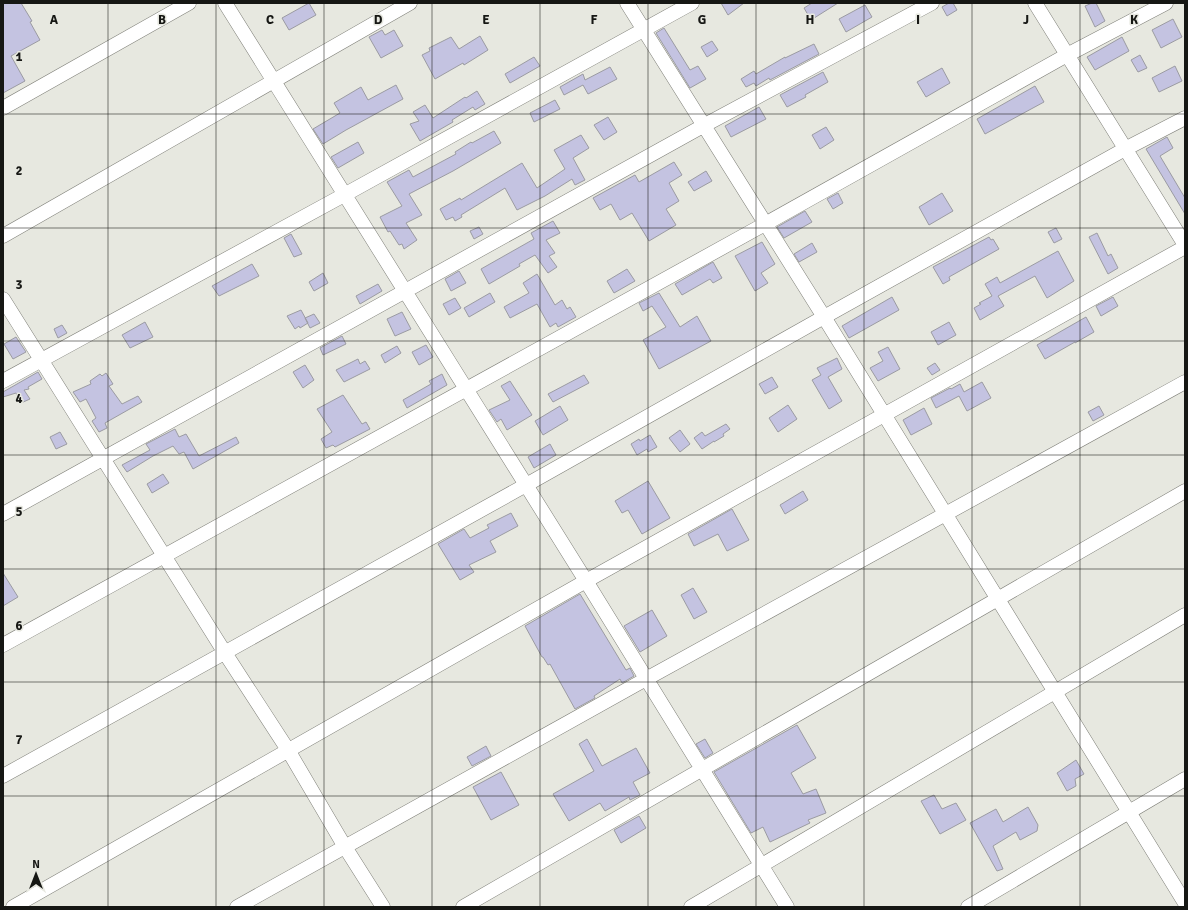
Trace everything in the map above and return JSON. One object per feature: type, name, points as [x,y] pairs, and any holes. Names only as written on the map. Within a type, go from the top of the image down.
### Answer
[{"type":"street","points":[[3,108],[189,3]]},
{"type":"street","points":[[225,3],[788,907]]},
{"type":"street","points":[[3,236],[410,3]]},
{"type":"street","points":[[627,3],[824,316],[1185,903]]},
{"type":"street","points":[[3,381],[692,3]]},
{"type":"street","points":[[3,514],[703,126],[932,3]]},
{"type":"street","points":[[13,907],[586,581],[1185,246],[1035,3]]},
{"type":"street","points":[[3,645],[1068,55],[1166,3]]},
{"type":"street","points":[[3,776],[526,485],[1125,148],[1185,118]]},
{"type":"street","points":[[3,299],[224,653],[288,750],[345,847],[383,907]]},
{"type":"street","points":[[238,907],[646,679],[1185,382]]},
{"type":"street","points":[[464,907],[1185,491]]},
{"type":"street","points":[[691,907],[1185,615]]},
{"type":"street","points":[[968,907],[1185,779]]},
{"type":"building","points":[[3,3],[21,3],[32,21],[30,22],[40,40],[11,56],[25,81],[3,93]]},
{"type":"building","points":[[309,3],[316,15],[289,30],[282,18]]},
{"type":"building","points":[[721,3],[744,3],[728,15]]},
{"type":"building","points":[[812,3],[838,3],[811,20],[804,8]]},
{"type":"building","points":[[949,3],[953,3],[957,10],[947,16],[942,7]]},
{"type":"building","points":[[1096,3],[1105,21],[1095,27],[1085,6]]},
{"type":"building","points":[[865,5],[872,17],[846,32],[839,19]]},
{"type":"building","points":[[1173,19],[1182,37],[1161,48],[1152,30]]},
{"type":"building","points":[[664,28],[690,70],[698,66],[706,79],[690,88],[656,33]]},
{"type":"building","points":[[382,30],[385,35],[394,30],[403,46],[381,58],[369,37]]},
{"type":"building","points":[[480,36],[488,50],[464,65],[463,63],[435,79],[422,55],[430,51],[429,48],[451,37],[459,49]]},
{"type":"building","points":[[1122,37],[1129,51],[1095,70],[1087,57]]},
{"type":"building","points":[[712,41],[718,50],[707,57],[701,47]]},
{"type":"building","points":[[814,44],[819,54],[770,80],[769,78],[756,86],[754,83],[746,87],[741,79],[754,71],[756,74],[785,57]]},
{"type":"building","points":[[1140,55],[1147,68],[1138,72],[1131,60]]},
{"type":"building","points":[[534,57],[540,66],[510,83],[505,74]]},
{"type":"building","points":[[1175,66],[1182,81],[1159,92],[1152,78]]},
{"type":"building","points":[[610,67],[617,79],[588,94],[583,85],[564,95],[560,87],[583,74],[585,80]]},
{"type":"building","points":[[942,68],[950,83],[926,97],[917,82]]},
{"type":"building","points":[[823,72],[828,82],[805,95],[806,97],[787,107],[780,95]]},
{"type":"building","points":[[396,85],[403,99],[323,144],[313,129],[340,113],[334,103],[361,87],[368,100]]},
{"type":"building","points":[[1035,86],[1044,102],[985,134],[977,119]]},
{"type":"building","points":[[477,91],[485,104],[475,110],[473,107],[452,120],[453,122],[420,141],[410,124],[419,121],[413,112],[425,105],[433,118]]},
{"type":"building","points":[[555,100],[560,109],[534,122],[530,113]]},
{"type":"building","points":[[759,107],[766,119],[731,137],[725,126]]},
{"type":"building","points":[[608,117],[617,132],[604,140],[594,125]]},
{"type":"building","points":[[826,127],[834,140],[820,149],[812,135]]},
{"type":"building","points":[[494,131],[501,143],[453,171],[409,194],[422,215],[406,223],[417,240],[404,249],[402,244],[399,245],[390,231],[388,232],[380,217],[402,206],[387,182],[409,170],[413,177],[456,154],[455,152],[471,142],[472,143]]},
{"type":"building","points":[[581,135],[589,148],[573,158],[585,180],[575,185],[572,179],[545,196],[517,210],[505,188],[461,215],[462,217],[455,221],[453,217],[446,220],[440,209],[460,198],[461,200],[522,163],[537,188],[565,169],[554,150]]},
{"type":"building","points":[[1167,137],[1173,148],[1160,156],[1185,198],[1185,214],[1146,149]]},
{"type":"building","points":[[358,142],[364,153],[338,168],[331,157]]},
{"type":"building","points":[[674,162],[682,175],[669,183],[679,201],[666,209],[676,225],[649,241],[632,213],[620,220],[611,204],[600,210],[593,198],[635,175],[639,182]]},
{"type":"building","points":[[706,171],[712,181],[694,191],[688,182]]},
{"type":"building","points":[[838,193],[843,203],[833,209],[827,199]]},
{"type":"building","points":[[942,193],[953,211],[929,225],[919,207]]},
{"type":"building","points":[[805,211],[812,222],[784,238],[777,227]]},
{"type":"building","points":[[553,221],[560,233],[546,240],[555,253],[549,256],[557,267],[548,273],[535,255],[519,264],[520,266],[489,284],[481,269],[534,239],[531,233]]},
{"type":"building","points":[[479,227],[483,234],[474,239],[470,231]]},
{"type":"building","points":[[1056,228],[1062,239],[1054,243],[1048,232]]},
{"type":"building","points":[[1097,233],[1108,256],[1111,254],[1118,268],[1108,274],[1089,237]]},
{"type":"building","points":[[291,234],[302,254],[294,257],[284,238]]},
{"type":"building","points":[[989,237],[991,240],[993,239],[999,249],[949,277],[950,280],[943,284],[933,267]]},
{"type":"building","points":[[762,242],[775,264],[761,273],[768,283],[755,291],[735,256]]},
{"type":"building","points":[[812,243],[817,252],[799,262],[794,254]]},
{"type":"building","points":[[1058,251],[1074,281],[1047,298],[1035,276],[998,296],[1004,306],[980,320],[974,308],[981,304],[979,303],[992,296],[985,284],[997,277],[1000,283]]},
{"type":"building","points":[[713,262],[722,278],[713,283],[710,279],[682,295],[675,284]]},
{"type":"building","points":[[252,264],[259,276],[219,296],[212,286]]},
{"type":"building","points":[[627,269],[635,281],[614,293],[607,281]]},
{"type":"building","points":[[459,271],[466,283],[451,291],[445,279]]},
{"type":"building","points":[[323,273],[328,283],[314,291],[309,282]]},
{"type":"building","points":[[537,274],[555,305],[562,300],[567,309],[570,307],[576,317],[558,327],[556,323],[550,327],[537,304],[510,318],[504,307],[529,293],[523,283]]},
{"type":"building","points":[[378,284],[382,291],[360,304],[356,296]]},
{"type":"building","points":[[490,293],[495,302],[469,317],[464,308]]},
{"type":"building","points":[[659,293],[680,327],[697,316],[711,341],[659,369],[643,340],[666,327],[652,306],[643,311],[639,303]]},
{"type":"building","points":[[892,297],[899,310],[849,338],[842,326]]},
{"type":"building","points":[[1113,297],[1118,306],[1101,316],[1096,306]]},
{"type":"building","points":[[455,298],[461,308],[449,315],[443,304]]},
{"type":"building","points":[[301,310],[308,323],[295,329],[287,316]]},
{"type":"building","points":[[402,312],[411,329],[395,336],[387,319]]},
{"type":"building","points":[[314,314],[320,323],[310,328],[305,318]]},
{"type":"building","points":[[1086,317],[1094,332],[1045,359],[1037,345]]},
{"type":"building","points":[[145,322],[153,337],[130,348],[122,335]]},
{"type":"building","points":[[949,322],[956,335],[938,345],[931,332]]},
{"type":"building","points":[[62,325],[67,333],[58,338],[54,329]]},
{"type":"building","points":[[342,336],[346,344],[323,355],[320,348]]},
{"type":"building","points":[[16,337],[26,352],[13,359],[4,344]]},
{"type":"building","points":[[426,345],[433,357],[419,365],[412,352]]},
{"type":"building","points":[[397,346],[401,353],[385,363],[381,355]]},
{"type":"building","points":[[888,347],[900,369],[878,381],[870,368],[883,361],[878,352]]},
{"type":"building","points":[[837,358],[842,369],[828,377],[842,401],[829,409],[812,380],[821,375],[817,368]]},
{"type":"building","points":[[358,359],[360,364],[365,361],[370,369],[344,382],[336,370]]},
{"type":"building","points":[[935,363],[940,370],[932,375],[927,368]]},
{"type":"building","points":[[305,365],[314,380],[303,388],[293,372]]},
{"type":"building","points":[[38,372],[42,379],[28,387],[29,389],[24,390],[30,399],[21,403],[16,393],[3,397],[3,392]]},
{"type":"building","points":[[106,373],[113,384],[109,386],[122,404],[138,396],[142,402],[105,423],[107,428],[99,432],[92,421],[96,418],[86,399],[80,402],[73,392],[91,384],[90,381],[100,374],[102,376]]},
{"type":"building","points":[[442,374],[447,385],[407,408],[403,400],[431,384],[429,381]]},
{"type":"building","points":[[584,375],[589,383],[553,402],[548,394]]},
{"type":"building","points":[[772,377],[778,387],[765,394],[759,384]]},
{"type":"building","points":[[510,381],[532,415],[507,430],[501,419],[497,422],[489,410],[510,400],[501,386]]},
{"type":"building","points":[[982,382],[991,398],[967,411],[959,396],[936,408],[931,398],[960,384],[964,392]]},
{"type":"building","points":[[343,395],[362,424],[366,422],[370,429],[335,447],[333,445],[326,448],[321,439],[332,432],[317,409]]},
{"type":"building","points":[[788,405],[797,419],[778,432],[769,418]]},
{"type":"building","points":[[560,406],[568,420],[543,435],[535,421]]},
{"type":"building","points":[[1099,406],[1104,415],[1093,421],[1088,412]]},
{"type":"building","points":[[924,408],[932,424],[911,435],[903,420]]},
{"type":"building","points":[[726,424],[730,429],[723,434],[724,436],[702,449],[694,438],[702,432],[705,436]]},
{"type":"building","points":[[175,429],[179,437],[186,434],[199,456],[236,437],[239,443],[193,469],[184,452],[179,454],[173,446],[127,472],[122,465],[150,450],[146,444]]},
{"type":"building","points":[[680,430],[690,444],[680,452],[669,438]]},
{"type":"building","points":[[60,432],[67,444],[56,449],[50,437]]},
{"type":"building","points":[[650,435],[657,447],[648,452],[647,449],[637,455],[631,444]]},
{"type":"building","points":[[550,444],[556,455],[534,468],[528,457]]},
{"type":"building","points":[[163,474],[169,483],[152,493],[147,484]]},
{"type":"building","points":[[648,481],[670,518],[642,534],[628,510],[622,513],[615,501]]},
{"type":"building","points":[[803,491],[808,500],[785,514],[780,505]]},
{"type":"building","points":[[732,509],[749,540],[727,551],[718,534],[694,546],[688,534]]},
{"type":"building","points":[[511,513],[518,526],[490,541],[496,552],[469,565],[474,572],[460,580],[438,544],[464,529],[470,538],[489,528],[487,525]]},
{"type":"building","points":[[3,573],[18,597],[3,606]]},
{"type":"building","points":[[693,588],[707,612],[694,619],[681,595]]},
{"type":"building","points":[[580,594],[626,670],[630,668],[634,676],[622,683],[620,679],[594,696],[595,698],[575,709],[550,664],[548,665],[542,657],[525,626]]},
{"type":"building","points":[[652,610],[667,636],[640,652],[624,626]]},
{"type":"building","points":[[797,725],[816,758],[791,773],[803,794],[816,789],[826,813],[808,820],[810,823],[770,842],[763,827],[751,833],[714,772]]},
{"type":"building","points":[[587,739],[602,766],[636,748],[650,773],[633,782],[640,795],[630,800],[629,797],[605,811],[600,803],[569,821],[553,794],[594,771],[579,744]]},
{"type":"building","points":[[705,739],[713,753],[705,758],[696,744]]},
{"type":"building","points":[[486,746],[491,756],[472,766],[467,757]]},
{"type":"building","points":[[1076,760],[1084,774],[1075,779],[1076,786],[1067,791],[1057,773]]},
{"type":"building","points":[[501,772],[519,805],[491,820],[473,787]]},
{"type":"building","points":[[934,795],[942,809],[956,803],[966,820],[940,834],[921,801]]},
{"type":"building","points":[[1028,807],[1038,825],[1037,831],[1020,840],[1016,832],[993,846],[1003,869],[997,871],[970,823],[996,809],[1003,822]]},
{"type":"building","points":[[639,816],[646,828],[621,843],[614,830]]}]
